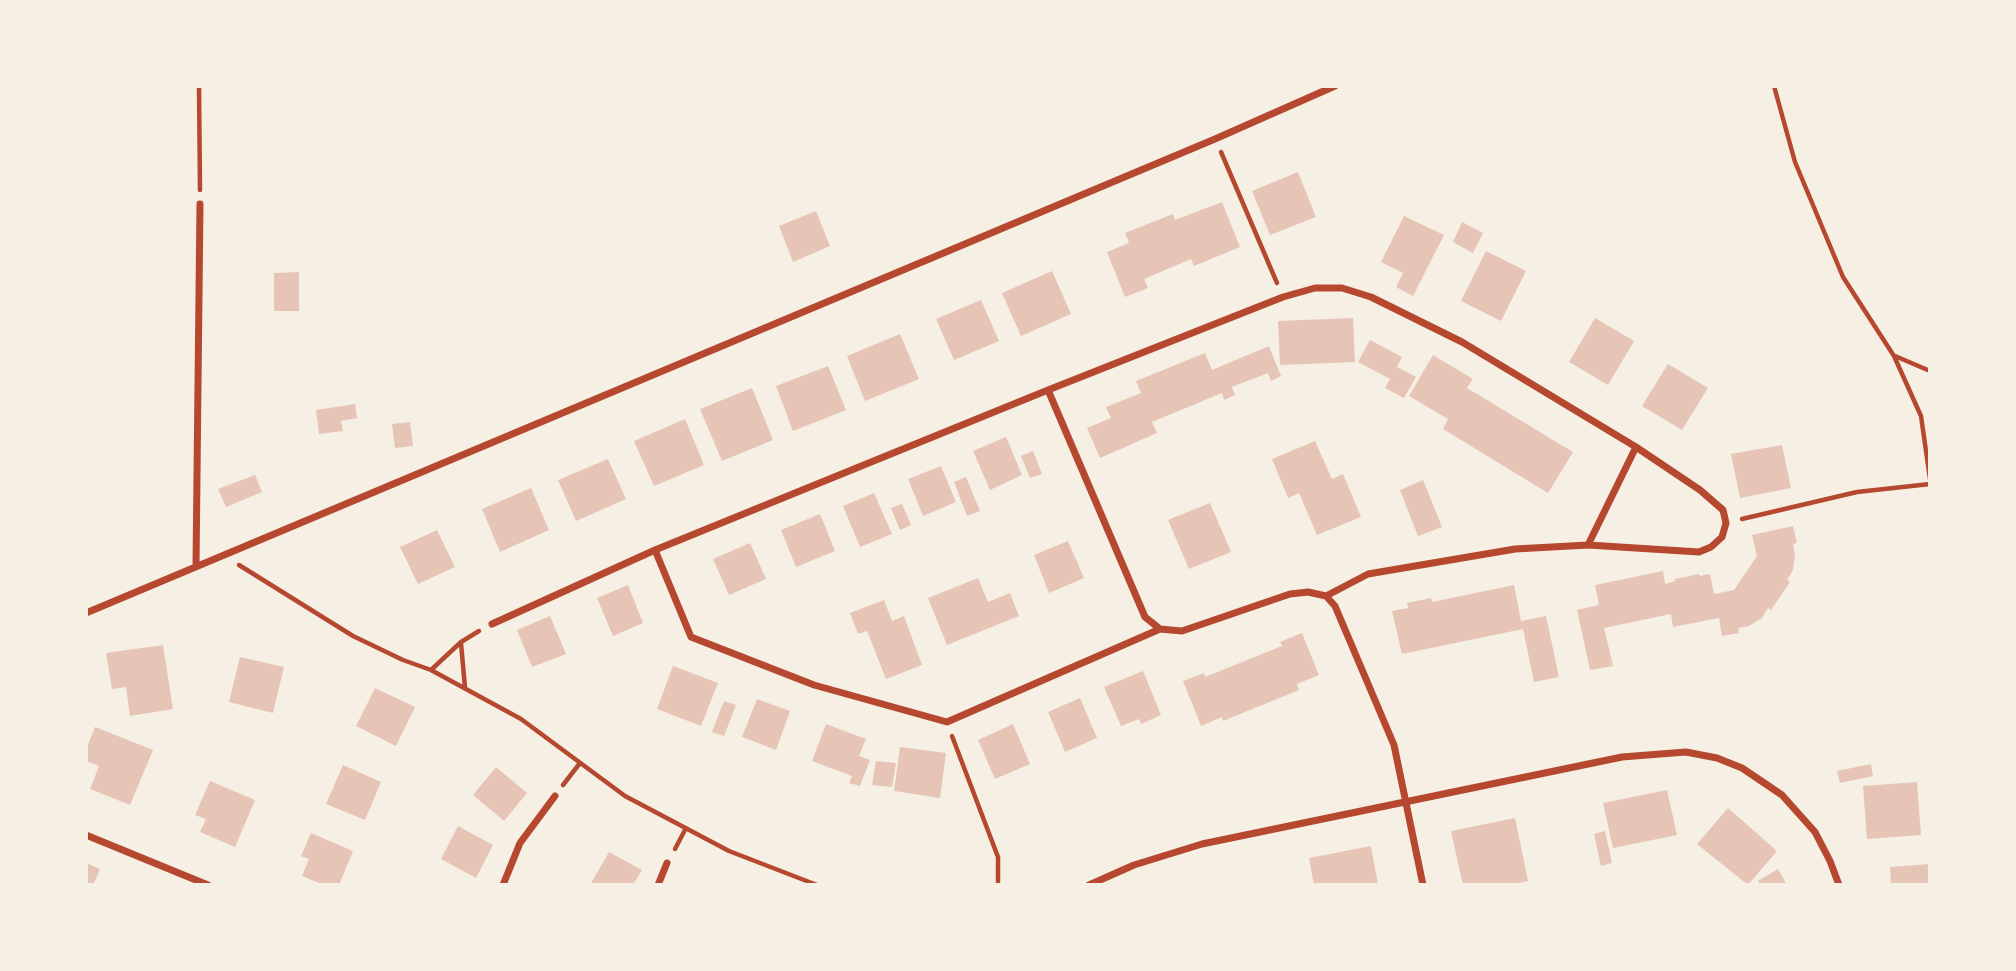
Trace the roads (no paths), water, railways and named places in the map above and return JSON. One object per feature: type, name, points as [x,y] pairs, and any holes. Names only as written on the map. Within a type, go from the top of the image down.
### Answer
[{"type":"street","points":[[86,614],[1335,86]]},
{"type":"street","points":[[196,566],[200,204]]},
{"type":"street","points":[[492,624],[655,550],[1048,390],[1283,297],[1315,288],[1342,288],[1371,297],[1462,342],[1636,447],[1700,490],[1723,510],[1726,523],[1722,537],[1711,547],[1699,552],[1588,545],[1515,550],[1368,573],[1326,596]]},
{"type":"street","points":[[1048,390],[1145,617],[1160,629]]},
{"type":"street","points":[[1588,545],[1636,447]]},
{"type":"street","points":[[655,550],[691,637],[814,685],[947,722],[1160,629],[1182,631],[1290,594],[1308,592],[1326,596],[1335,606],[1394,745],[1423,885]]},
{"type":"street","points":[[1089,885],[1134,865],[1202,844],[1655,752],[1686,752],[1717,758],[1766,782],[1798,811],[1815,832],[1839,885]]},
{"type":"street","points":[[503,885],[520,843],[555,796]]},
{"type":"street","points":[[86,835],[208,885]]},
{"type":"street","points":[[658,885],[667,863]]}]
